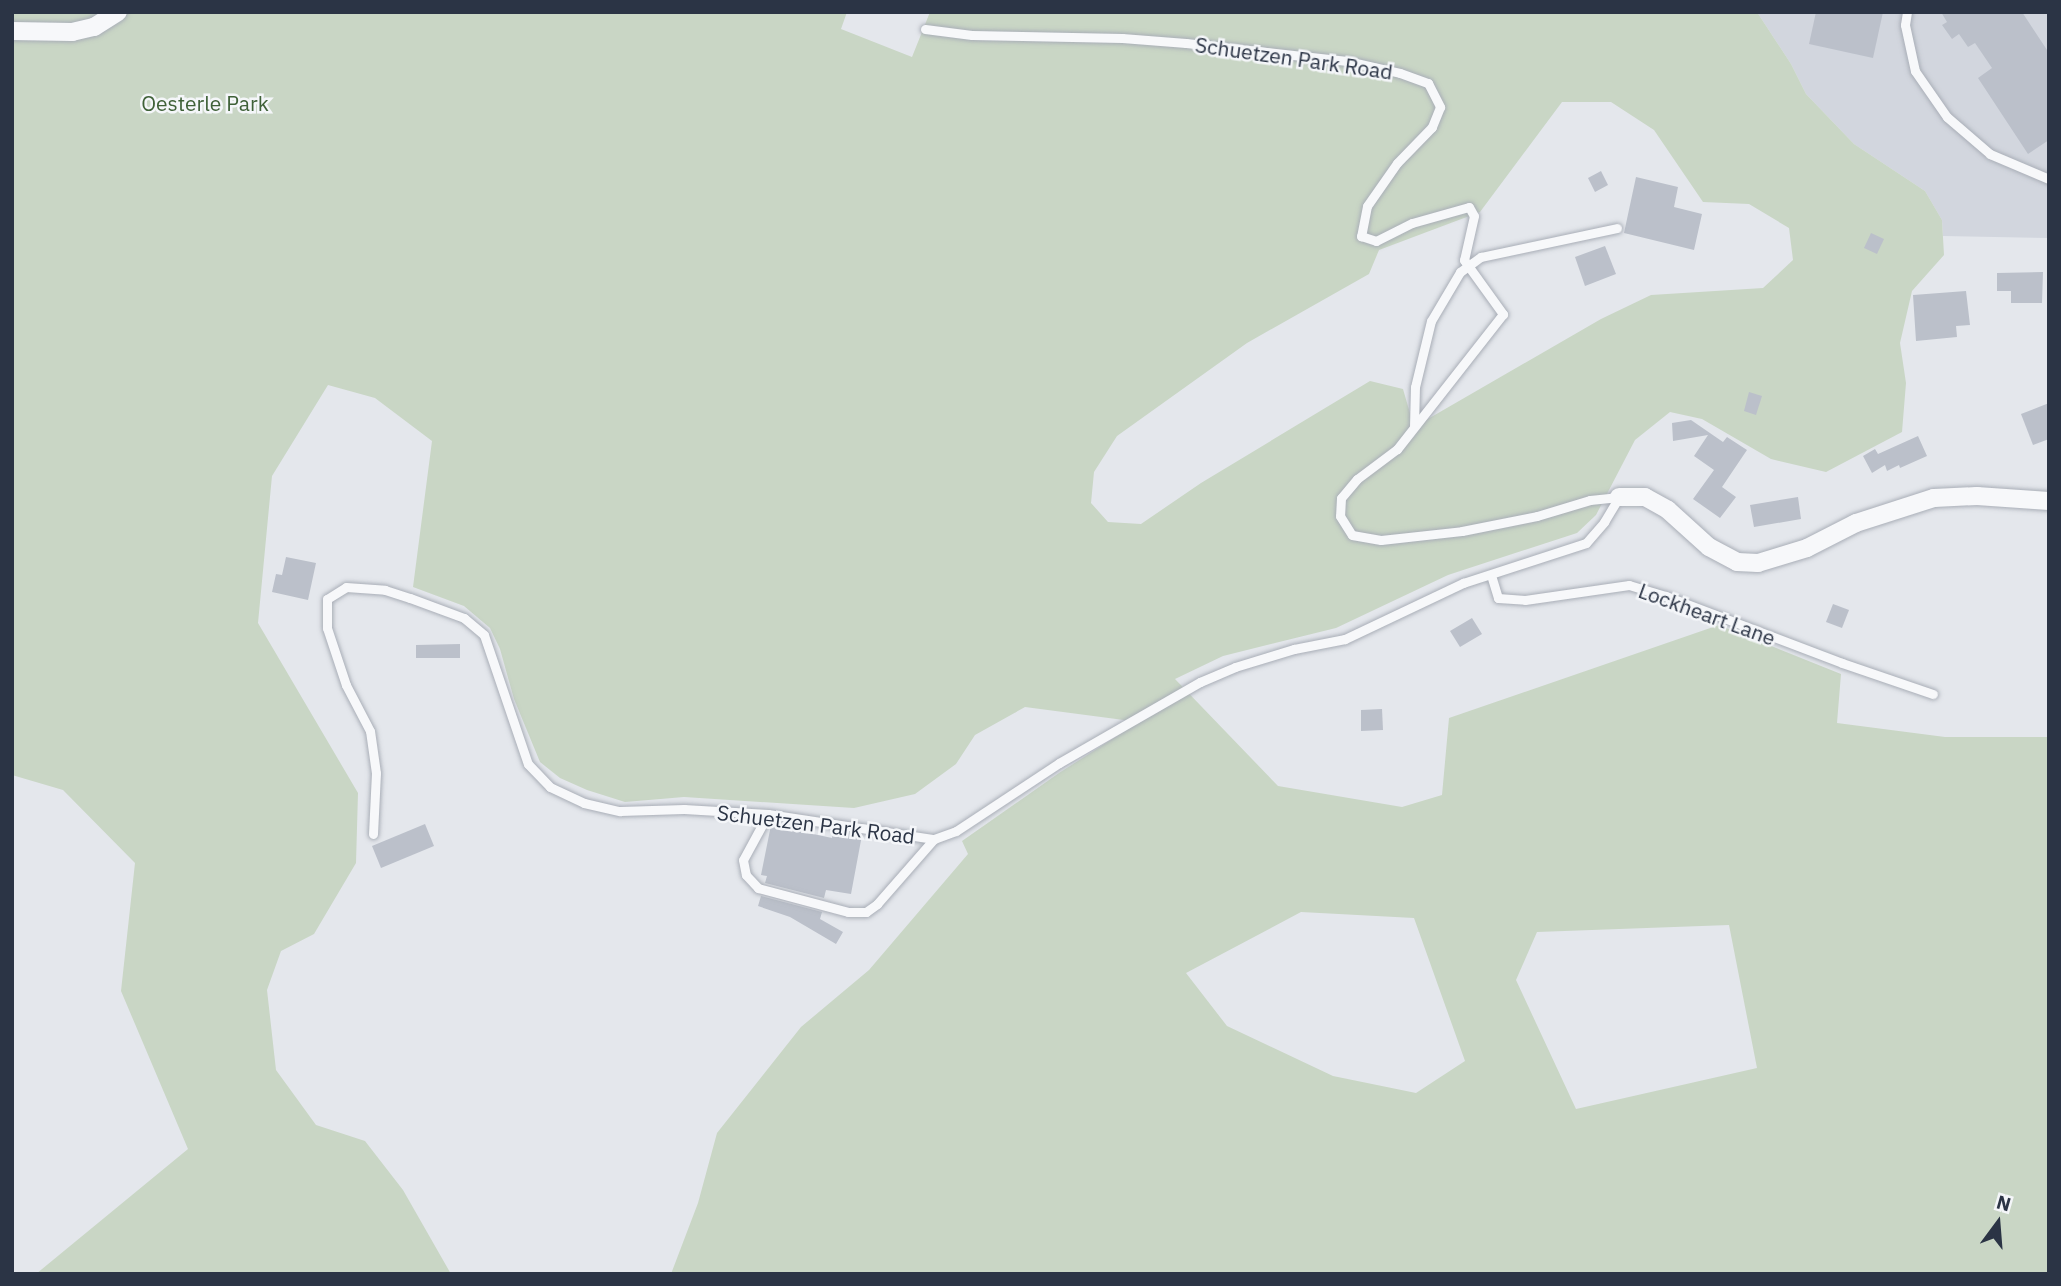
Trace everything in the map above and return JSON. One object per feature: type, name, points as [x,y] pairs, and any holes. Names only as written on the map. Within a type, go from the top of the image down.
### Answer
[{"type":"street","points":[[12,31],[72,32],[94,27],[118,12]]},
{"type":"street","points":[[1619,496],[1645,497],[1668,510],[1709,547],[1737,562],[1758,564],[1807,548],[1856,523],[1934,498],[1977,496],[2049,501]]},
{"type":"lane","points":[[1907,12],[1905,25],[1915,71],[1947,117],[1990,155],[2049,179]]},
{"type":"lane","name":"Schuetzen Park Road","points":[[925,29],[972,35],[1122,38],[1186,43],[1348,61],[1400,73],[1428,83],[1440,107],[1432,127],[1397,163],[1367,206],[1361,236],[1376,241],[1412,223],[1469,207],[1474,216],[1464,249],[1467,267]]},
{"type":"lane","points":[[1414,428],[1415,387],[1431,321],[1460,272],[1493,254],[1617,229]]},
{"type":"lane","points":[[1467,267],[1503,314],[1397,449],[1357,479],[1341,498],[1340,516],[1352,535],[1381,540],[1429,536],[1537,516],[1590,500],[1619,496]]},
{"type":"lane","name":"Schuetzen Park Road","points":[[373,834],[376,773],[370,731],[346,685],[327,628],[327,599],[346,587],[385,590],[410,598],[464,618],[484,635],[528,764],[550,787],[584,803],[620,811],[684,809],[768,814],[934,839],[956,831],[1059,763],[1200,682],[1282,653],[1345,639],[1463,583],[1586,543],[1604,522],[1619,496]]},
{"type":"lane","name":"Lockheart Lane","points":[[1491,575],[1498,598],[1511,599],[1525,600],[1629,585],[1666,596],[1933,694]]},
{"type":"lane","points":[[768,814],[749,844],[743,860],[746,875],[758,888],[848,912],[866,912],[877,904],[934,839]]},
{"type":"shaded area","points":[[1757,12],[2049,12],[2049,238],[1943,236],[1942,220],[1925,191],[1854,144],[1806,94],[1791,64]]},
{"type":"green space","name":"Oesterle Park","points":[[12,12],[847,12],[841,29],[912,57],[930,12],[1757,12],[1791,64],[1806,94],[1854,144],[1925,191],[1942,220],[1944,255],[1912,291],[1900,343],[1906,383],[1902,432],[1826,472],[1771,459],[1702,419],[1670,412],[1635,440],[1596,515],[1577,533],[1448,575],[1336,628],[1223,656],[1175,679],[1278,786],[1402,807],[1442,795],[1449,718],[1719,625],[1841,674],[1837,723],[1945,737],[2049,737],[2049,1274],[671,1274],[698,1203],[717,1133],[801,1027],[869,970],[968,854],[962,841],[1059,773],[1139,722],[1025,707],[975,735],[956,764],[915,794],[854,808],[684,797],[625,802],[587,790],[560,778],[540,762],[514,699],[500,649],[490,628],[464,606],[413,587],[432,441],[375,398],[328,385],[272,476],[258,623],[358,793],[356,863],[314,934],[281,951],[267,990],[276,1070],[316,1125],[365,1141],[403,1190],[451,1274],[36,1274],[188,1149],[121,991],[135,863],[63,790],[12,775]],"holes":[[[1562,102],[1611,102],[1654,130],[1703,202],[1749,204],[1789,228],[1793,260],[1763,288],[1651,295],[1601,319],[1414,427],[1403,389],[1370,381],[1201,483],[1141,524],[1108,522],[1091,503],[1094,472],[1117,436],[1247,343],[1369,274],[1379,250],[1480,212]],[[1301,912],[1414,918],[1465,1061],[1416,1093],[1333,1076],[1227,1026],[1186,973]],[[1729,925],[1757,1068],[1576,1109],[1516,980],[1537,932]]]},
{"type":"building","points":[[1816,12],[1883,12],[1873,58],[1809,44]]},
{"type":"building","points":[[1941,12],[2022,12],[2049,53],[2049,140],[2028,154],[1978,78],[1992,68],[1975,43],[1968,47],[1959,34],[1952,39],[1942,25],[1947,22]]},
{"type":"building","points":[[1601,171],[1608,185],[1595,192],[1588,178]]},
{"type":"building","points":[[1636,177],[1678,187],[1674,207],[1702,214],[1694,250],[1624,233]]},
{"type":"building","points":[[1871,233],[1884,239],[1877,254],[1864,248]]},
{"type":"building","points":[[1605,246],[1616,274],[1585,286],[1575,257]]},
{"type":"building","points":[[2043,272],[2042,303],[2011,303],[2011,291],[1997,291],[1997,273]]},
{"type":"building","points":[[1966,291],[1970,325],[1956,326],[1957,337],[1916,341],[1913,295]]},
{"type":"building","points":[[1749,392],[1762,396],[1756,415],[1744,411]]},
{"type":"building","points":[[2049,403],[2049,439],[2033,445],[2021,414]]},
{"type":"building","points":[[1691,420],[1723,442],[1727,437],[1747,450],[1722,487],[1736,497],[1720,518],[1693,499],[1714,470],[1694,456],[1708,435],[1673,441],[1672,423]]},
{"type":"building","points":[[1918,436],[1927,456],[1887,471],[1885,465],[1872,473],[1863,456],[1875,449],[1878,454]]},
{"type":"building","points":[[1798,497],[1801,519],[1754,527],[1750,505]]},
{"type":"building","points":[[286,557],[316,563],[308,600],[272,592],[276,574],[282,575]]},
{"type":"building","points":[[1833,604],[1849,610],[1842,628],[1826,622]]},
{"type":"building","points":[[1472,618],[1482,634],[1460,647],[1450,631]]},
{"type":"building","points":[[460,644],[460,658],[416,658],[416,645]]},
{"type":"building","points":[[1382,709],[1383,730],[1361,731],[1361,710]]},
{"type":"building","points":[[425,824],[434,846],[381,868],[372,846]]},
{"type":"building","points":[[771,825],[832,838],[833,831],[862,835],[851,894],[826,890],[824,898],[765,883],[767,876],[761,875]]},
{"type":"building","points":[[761,896],[822,912],[820,919],[843,932],[836,944],[790,917],[758,906]]}]
